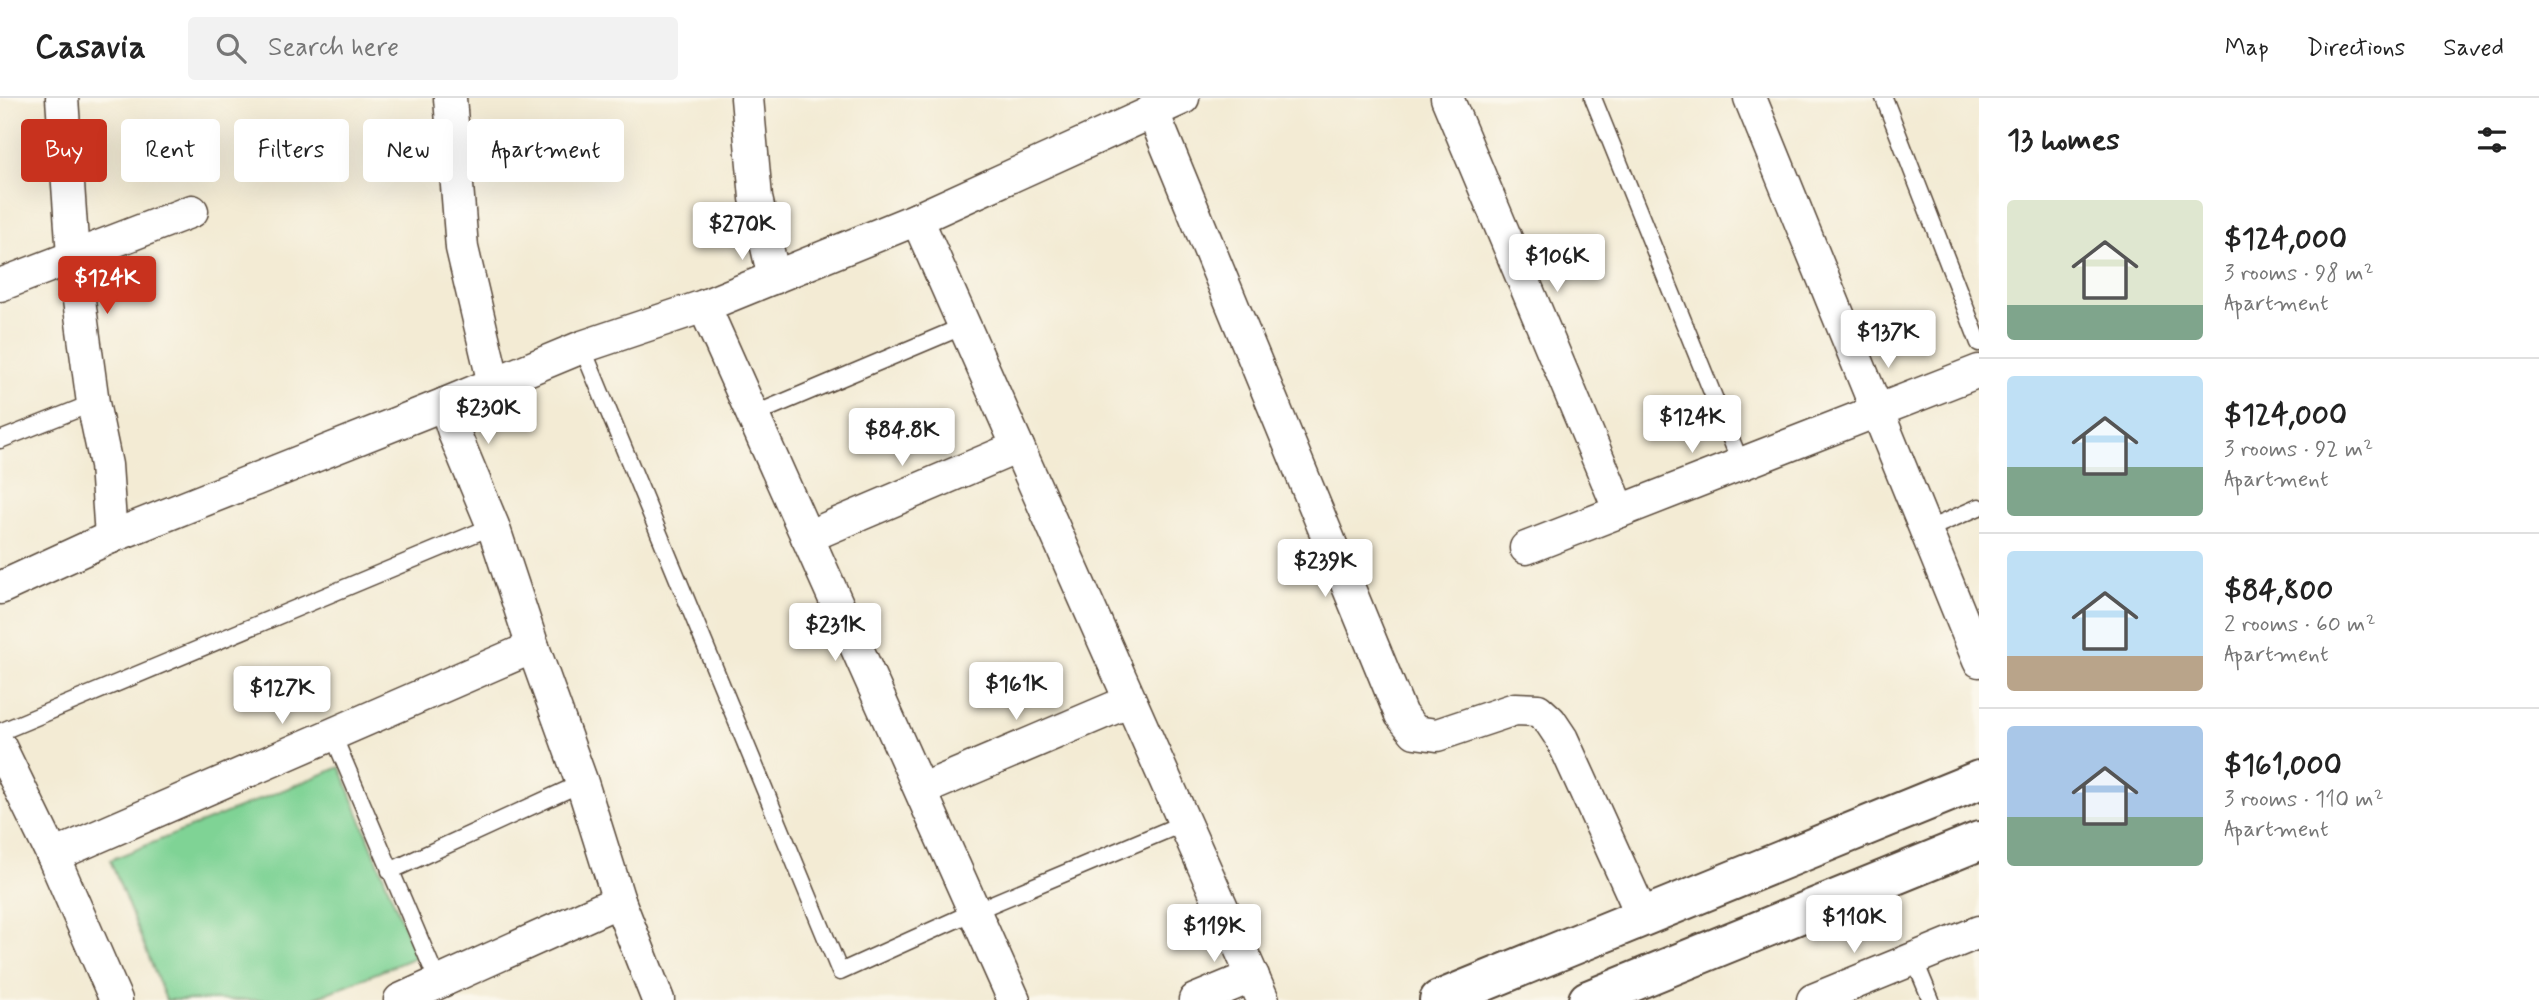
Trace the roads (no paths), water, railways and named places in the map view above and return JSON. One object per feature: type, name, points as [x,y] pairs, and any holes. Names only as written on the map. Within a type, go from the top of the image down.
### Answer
[{"type":"highway","points":[[1439,1000],[1642,915],[1979,780]]},
{"type":"highway","points":[[1588,1000],[1979,841]]},
{"type":"street","points":[[62,98],[73,256],[93,403],[106,465],[111,537]]},
{"type":"street","points":[[450,98],[462,248],[494,384]]},
{"type":"street","points":[[747,98],[756,198],[774,278]]},
{"type":"street","points":[[1447,98],[1620,511]]},
{"type":"street","points":[[1750,98],[1979,661]]},
{"type":"street","points":[[0,588],[111,537],[582,347],[704,306],[774,278],[916,219],[1171,102],[1401,715],[1415,732],[1437,735],[1515,709],[1538,710],[1550,721],[1562,739],[1642,915]]},
{"type":"street","points":[[0,285],[192,211]]},
{"type":"street","points":[[916,219],[1258,988],[1195,1000]]},
{"type":"street","points":[[704,306],[1014,1000]]},
{"type":"street","points":[[1525,548],[1979,371]]},
{"type":"street","points":[[445,404],[455,435],[494,526],[533,647],[582,783],[619,901],[658,1000]]},
{"type":"street","points":[[807,537],[1018,447]]},
{"type":"street","points":[[53,856],[533,647]]},
{"type":"street","points":[[922,790],[1130,701]]},
{"type":"street","points":[[0,747],[53,856],[116,1000]]},
{"type":"street","points":[[400,1000],[619,901]]},
{"type":"street","points":[[1814,1000],[1979,932]]},
{"type":"lane","points":[[1593,98],[1741,464]]},
{"type":"lane","points":[[1884,98],[1979,343]]},
{"type":"lane","points":[[753,415],[964,326]]},
{"type":"lane","points":[[582,347],[840,972],[975,911],[1184,823]]},
{"type":"lane","points":[[0,440],[93,403]]},
{"type":"lane","points":[[1924,531],[1979,507]]},
{"type":"lane","points":[[0,732],[494,526]]},
{"type":"lane","points":[[332,733],[439,984]]},
{"type":"lane","points":[[390,871],[582,783]]},
{"type":"lane","points":[[1914,959],[1931,1000]]}]
